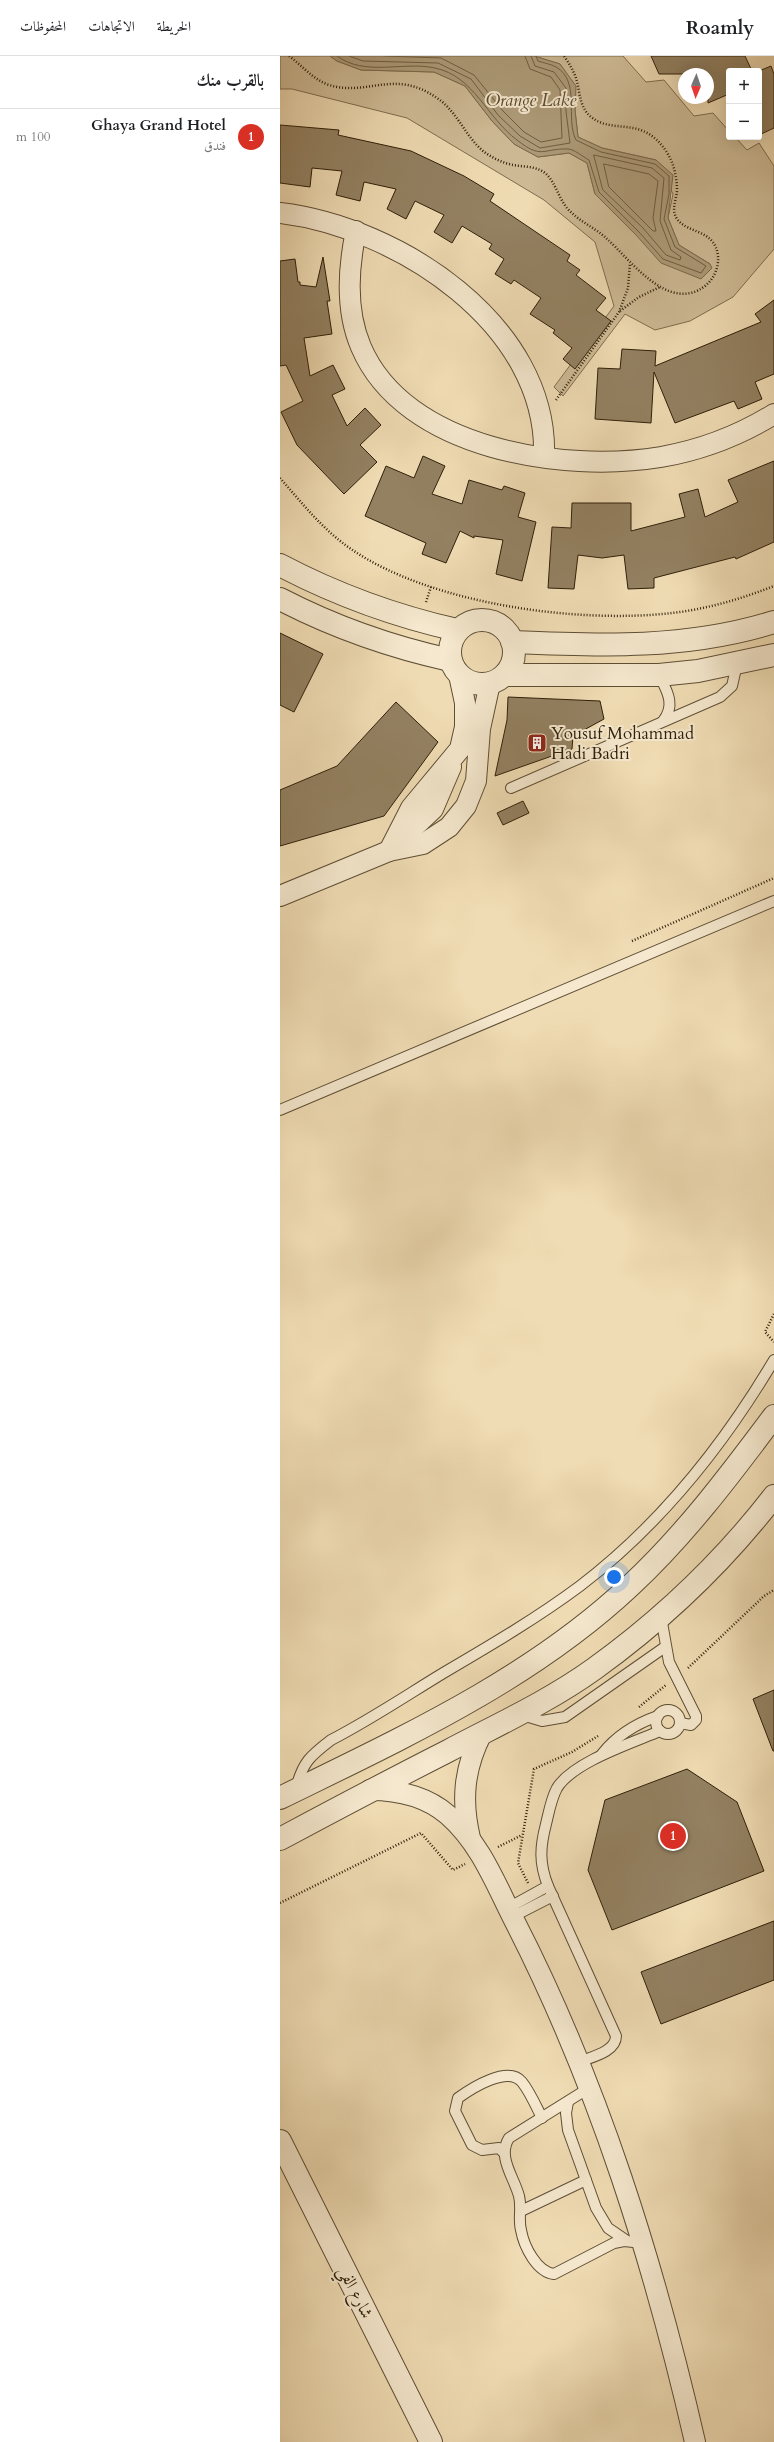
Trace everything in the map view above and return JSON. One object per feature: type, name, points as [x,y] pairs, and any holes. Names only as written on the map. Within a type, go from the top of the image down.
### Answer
[{"type":"street","points":[[280,213],[325,221],[356,231],[393,248],[420,263],[477,309],[494,328],[526,373],[542,418],[544,457]]},
{"type":"street","points":[[356,231],[348,277],[351,308],[360,346],[371,367],[386,386],[420,414],[458,435],[500,450],[544,457],[603,462],[662,456],[719,441],[774,414]]},
{"type":"street","points":[[280,565],[310,581],[382,611],[457,630]]},
{"type":"street","points":[[280,599],[334,625],[454,668],[473,683],[498,679],[660,675],[737,664],[774,655]]},
{"type":"street","points":[[280,896],[389,850],[408,848],[436,837],[449,827],[466,806],[476,781],[480,729],[498,679],[513,659],[512,642],[503,628],[488,620],[471,621],[457,630],[450,644],[454,668],[465,703],[466,727],[460,749],[414,803],[389,850]]},
{"type":"street","points":[[512,642],[593,646],[644,645],[723,635],[774,622]]},
{"type":"street","points":[[389,850],[424,819],[440,797],[453,759]]},
{"type":"street","points":[[440,797],[466,806]]},
{"type":"street","points":[[288,1794],[380,1750],[464,1704],[521,1669],[591,1620],[630,1586],[667,1549],[751,1448],[774,1416]]},
{"type":"street","points":[[751,1448],[774,1431]]},
{"type":"street","points":[[280,1839],[370,1790],[520,1714],[593,1670],[661,1617],[732,1547],[774,1496]]},
{"type":"street","points":[[732,1547],[751,1534],[774,1522]]},
{"type":"street","points":[[470,1838],[464,1802],[465,1784],[473,1750],[482,1734]]},
{"type":"street","points":[[370,1790],[387,1790],[418,1798],[447,1814],[470,1838],[481,1855],[537,1964],[589,2088],[635,2242],[668,2329],[695,2442]]},
{"type":"street","name":"شارع الفي","points":[[280,2141],[431,2442]]},
{"type":"lane","points":[[511,788],[720,697],[727,692],[735,680],[737,664]]},
{"type":"lane","points":[[660,675],[670,703],[670,710],[663,721]]},
{"type":"lane","points":[[280,1110],[774,901]]},
{"type":"lane","points":[[288,1794],[301,1769],[310,1758],[331,1740],[523,1625],[581,1585],[617,1555],[667,1506],[693,1477],[740,1415],[774,1360]]},
{"type":"lane","points":[[661,1617],[665,1647],[676,1677],[696,1716],[696,1720],[691,1725],[680,1723]]},
{"type":"lane","points":[[520,1714],[542,1721],[565,1717],[665,1647]]},
{"type":"lane","points":[[579,2062],[611,2048],[616,2041],[616,2036],[543,1872],[540,1850],[556,1790],[566,1777],[601,1756],[660,1731],[670,1734],[678,1728],[680,1723],[679,1718],[672,1711],[666,1710],[658,1716],[631,1728],[614,1740],[601,1756]]},
{"type":"lane","points":[[658,1716],[656,1721],[660,1731]]},
{"type":"lane","points":[[510,1912],[548,1886]]},
{"type":"lane","points":[[510,1912],[553,1896]]},
{"type":"lane","points":[[542,2118],[523,2083],[508,2075],[497,2077],[458,2098],[455,2111],[472,2146],[482,2150],[499,2148],[504,2153],[519,2197],[522,2236],[537,2266],[548,2273],[561,2272],[609,2246],[635,2242]]},
{"type":"lane","points":[[504,2153],[509,2138],[589,2088]]},
{"type":"lane","points":[[568,2102],[567,2126],[601,2218],[616,2235],[635,2242]]},
{"type":"lane","points":[[521,2211],[586,2180]]},
{"type":"path","points":[[289,56],[314,78],[328,85],[357,88],[389,83],[406,84],[422,89],[437,98],[453,113],[474,143],[485,152],[510,164],[535,168],[546,174],[558,194],[575,216],[604,236],[643,275],[661,286],[680,293],[690,293],[707,284],[717,267],[716,248],[703,233],[679,222],[675,215],[676,180],[666,151],[650,135],[641,129],[631,126],[608,125],[589,115],[583,106],[576,79],[564,56]]},
{"type":"path","points":[[542,418],[619,312],[628,288],[630,263]]},
{"type":"path","points":[[619,312],[639,297],[661,286]]},
{"type":"path","points":[[280,478],[331,533],[350,549],[372,562],[416,582],[469,597],[557,612],[644,615],[701,608],[728,602],[774,586]]},
{"type":"path","points":[[632,940],[774,878]]},
{"type":"path","points":[[774,1314],[765,1332],[774,1342]]},
{"type":"path","points":[[280,1903],[421,1833],[453,1870],[523,1834]]},
{"type":"shaded area","points":[[280,56],[330,56],[337,61],[361,70],[434,72],[465,86],[492,121],[514,144],[538,157],[569,153],[587,163],[595,194],[636,235],[710,264],[679,245],[668,218],[673,194],[656,160],[602,148],[578,137],[575,110],[575,86],[560,64],[534,56],[623,56],[646,82],[664,80],[678,97],[678,104],[684,104],[694,116],[713,113],[726,128],[726,140],[738,140],[747,150],[759,143],[774,166],[774,249],[733,297],[690,321],[655,330],[625,314],[563,396],[554,387],[614,306],[595,242],[544,200],[407,118],[292,89],[280,89]]},
{"type":"water","name":"Orange Lake","points":[[330,56],[534,56],[560,64],[576,86],[575,110],[578,137],[602,148],[656,160],[673,175],[668,218],[679,245],[710,264],[712,268],[701,279],[661,263],[636,235],[595,194],[587,163],[569,153],[538,157],[514,144],[492,121],[465,86],[434,72],[361,70],[337,61]]},
{"type":"building","points":[[651,56],[745,56],[751,68],[726,68],[726,95],[714,100],[714,68],[678,68],[678,74],[659,74]]},
{"type":"building","points":[[771,66],[774,74],[774,128],[762,134],[762,104],[762,70]]},
{"type":"building","points":[[280,125],[339,130],[338,135],[411,151],[464,176],[494,194],[490,201],[570,255],[567,261],[580,270],[576,275],[606,298],[596,310],[611,321],[575,369],[563,359],[572,348],[553,333],[555,330],[530,314],[541,298],[514,280],[511,284],[495,274],[504,259],[489,249],[492,244],[462,226],[452,243],[434,232],[444,215],[415,201],[406,219],[387,209],[396,189],[364,182],[360,201],[336,195],[342,171],[312,168],[310,187],[280,183]]},
{"type":"building","points":[[323,257],[330,301],[327,301],[332,334],[304,338],[310,376],[333,365],[345,389],[332,395],[347,426],[365,408],[381,425],[360,445],[377,462],[344,494],[297,445],[281,412],[303,401],[286,365],[280,366],[280,261],[295,259],[298,282],[300,282],[300,285],[316,287]]},
{"type":"building","points":[[774,300],[774,374],[755,382],[762,399],[738,409],[734,401],[675,423],[654,372],[651,423],[595,419],[598,368],[620,369],[622,349],[656,351],[655,366],[761,322],[755,314]]},
{"type":"building","points":[[423,456],[445,466],[432,494],[462,504],[469,480],[502,490],[504,486],[525,493],[518,517],[536,522],[522,581],[496,574],[503,540],[474,536],[474,538],[460,531],[446,563],[422,554],[426,543],[365,516],[386,466],[414,478]]},
{"type":"building","points":[[774,461],[774,542],[736,559],[735,557],[654,578],[654,588],[628,589],[624,555],[602,558],[578,555],[574,589],[548,588],[552,527],[571,528],[572,503],[631,503],[631,531],[685,517],[679,494],[698,489],[705,517],[738,502],[728,480]]},
{"type":"building","points":[[280,633],[323,654],[294,712],[280,705]]},
{"type":"building","name":"Yousuf Mohammad Hadi Badri","points":[[508,697],[600,701],[604,719],[573,736],[572,749],[495,776],[507,720]]},
{"type":"building","points":[[396,702],[438,742],[384,816],[280,846],[280,790],[337,766]]},
{"type":"building","points":[[523,801],[529,813],[503,825],[497,813]]},
{"type":"building","points":[[774,1690],[774,1751],[773,1751],[753,1699]]},
{"type":"building","points":[[687,1769],[737,1802],[764,1871],[612,1930],[588,1870],[605,1800]]},
{"type":"building","points":[[774,1921],[774,1980],[661,2024],[641,1972]]},
{"type":"place","name":"Yousuf Mohammad Hadi Badri","points":[[537,743]]},
{"type":"place","name":"Ghaya Grand Hotel","points":[[673,1836]]}]
